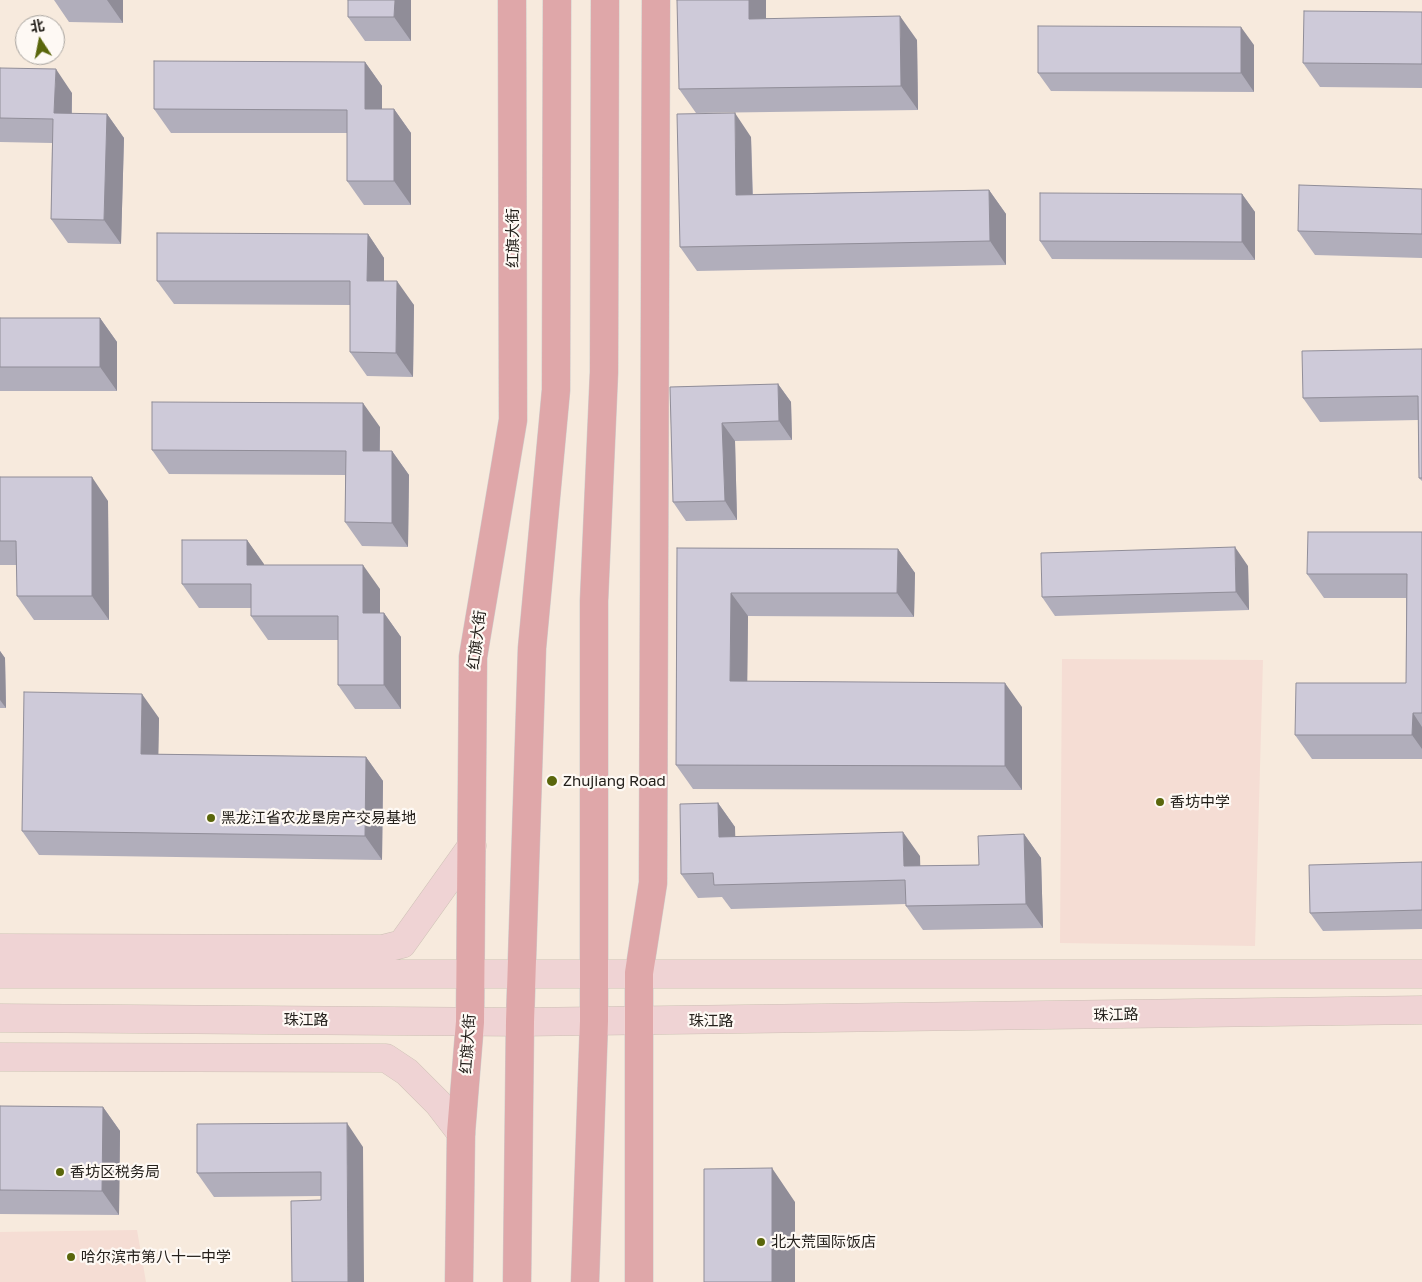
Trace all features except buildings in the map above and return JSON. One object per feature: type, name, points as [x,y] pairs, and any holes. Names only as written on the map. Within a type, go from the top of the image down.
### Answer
[{"type":"main road","name":"红旗大街","points":[[459,1282],[461,1133],[470,1022],[473,657],[513,420],[512,0]]},
{"type":"main road","points":[[517,1282],[520,1022],[532,648],[556,390],[556,0]]},
{"type":"main road","points":[[585,1282],[594,1021],[594,601],[604,372],[605,0]]},
{"type":"main road","points":[[639,1282],[639,973],[654,883],[656,0]]},
{"type":"main road","points":[[0,948],[382,949],[402,944],[472,846]]},
{"type":"main road","points":[[0,974],[1422,974]]},
{"type":"main road","name":"珠江路","points":[[0,1018],[520,1022],[1422,1010]]},
{"type":"main road","points":[[0,1057],[386,1058],[407,1072],[438,1103],[461,1133]]},
{"type":"shaded area","name":"香坊中学","points":[[1062,659],[1263,660],[1255,946],[1060,943]]},
{"type":"shaded area","name":"哈尔滨市第八十一中学","points":[[137,1230],[146,1282],[0,1282],[0,1232]]},
{"type":"place","name":"Zhujiang Road","points":[[552,781]]},
{"type":"place","name":"香坊中学","points":[[1160,802]]},
{"type":"place","name":"黑龙江省农龙垦房产交易基地","points":[[211,818]]},
{"type":"place","name":"香坊区税务局","points":[[60,1172]]},
{"type":"place","name":"北大荒国际饭店","points":[[761,1242]]},
{"type":"place","name":"哈尔滨市第八十一中学","points":[[71,1257]]}]
